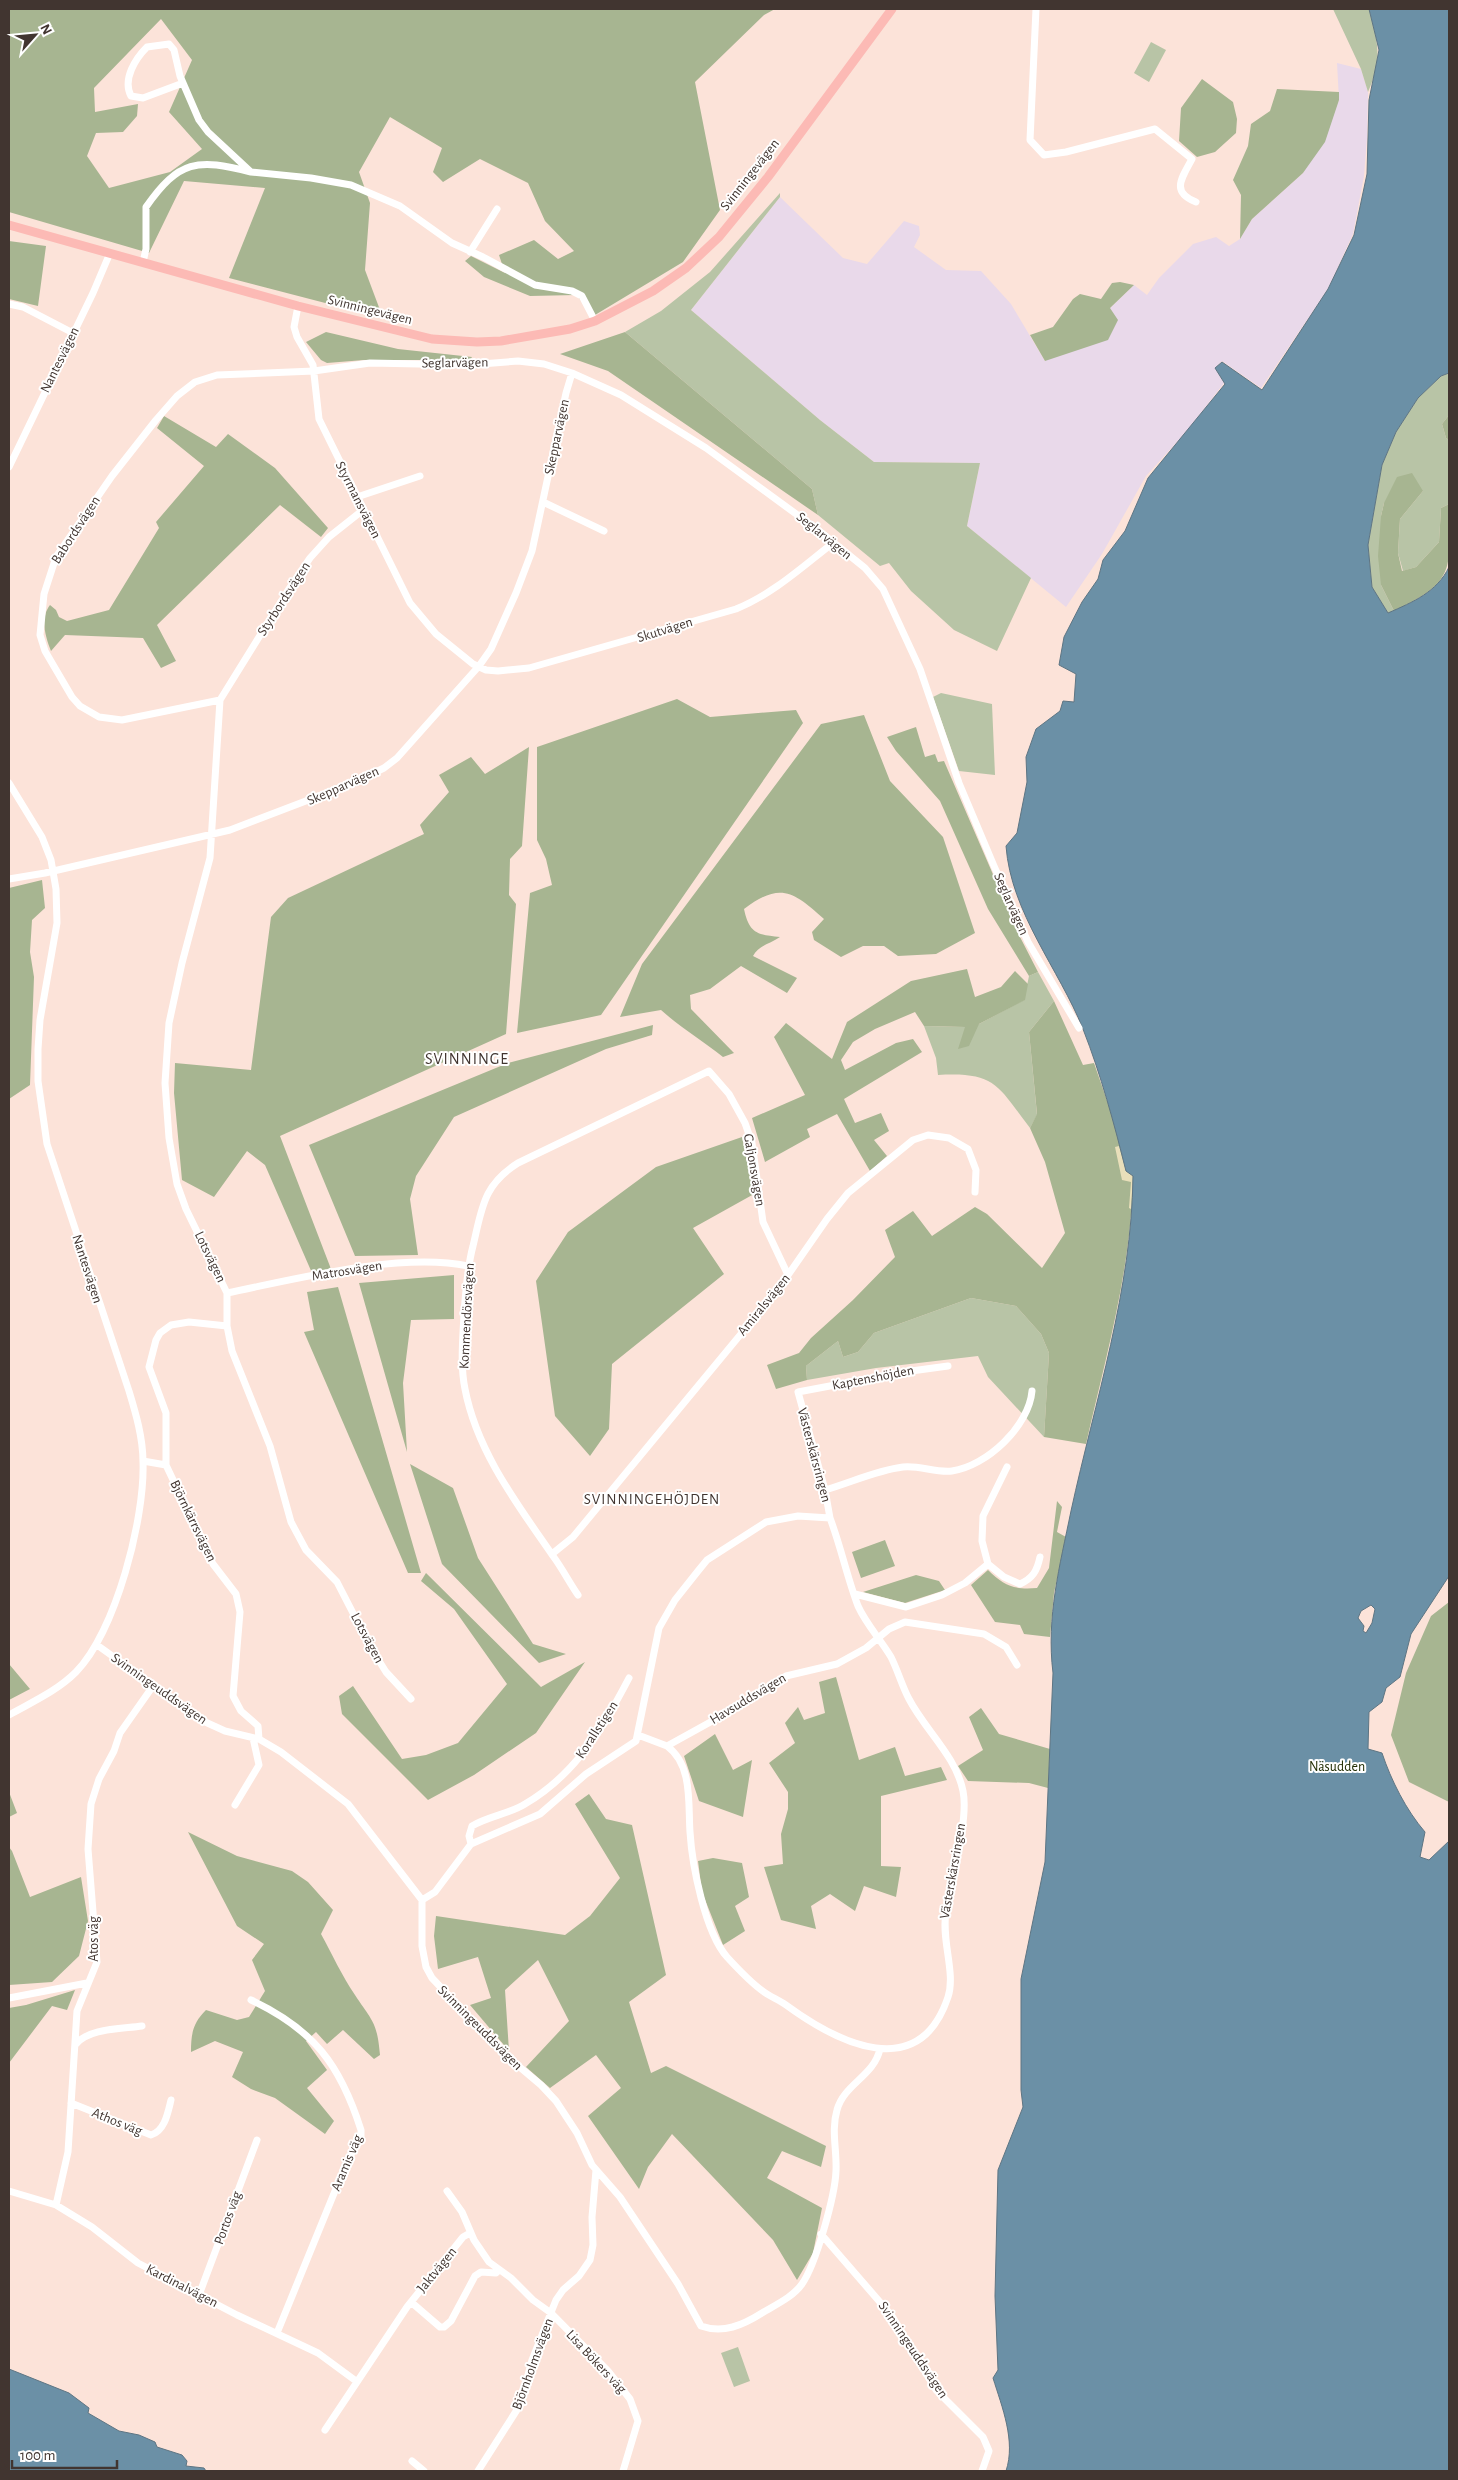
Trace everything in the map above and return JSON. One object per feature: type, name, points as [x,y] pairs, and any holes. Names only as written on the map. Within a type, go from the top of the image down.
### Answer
[{"type":"main road","name":"Svinningevägen","points":[[9,225],[409,335],[454,342],[485,342],[524,338],[570,329],[595,321],[633,303],[664,284],[719,237],[768,177],[892,9]]},
{"type":"street","points":[[1036,9],[1030,140],[1044,154],[1066,152],[1155,129],[1192,158],[1180,192],[1184,197],[1196,202]]},
{"type":"street","points":[[183,83],[139,98],[131,96],[128,91],[129,79],[139,55],[148,46],[170,44],[174,50],[183,83],[199,120],[208,132],[252,172]]},
{"type":"street","points":[[142,262],[146,249],[144,237],[146,207],[173,174],[187,166],[223,165],[252,172],[311,178],[351,185],[400,206],[452,243],[483,256],[535,285],[572,291],[582,296],[595,321]]},
{"type":"street","points":[[470,252],[497,209]]},
{"type":"street","name":"Nantesvägen","points":[[9,466],[110,253]]},
{"type":"street","points":[[9,304],[24,306],[73,333]]},
{"type":"street","name":"Styrmansvägen","points":[[298,306],[294,320],[296,333],[310,358],[314,371],[319,419],[363,510],[416,611],[436,634],[479,666]]},
{"type":"street","name":"Seglarvägen","points":[[314,371],[370,363],[468,365],[518,361],[544,364],[572,373],[621,395],[683,433],[801,517],[873,577],[890,602],[920,669],[959,783],[1028,942],[1079,1028]]},
{"type":"street","name":"Babordsvägen","points":[[220,700],[122,720],[109,720],[89,713],[69,693],[40,640],[40,617],[47,581],[61,548],[112,476],[156,420],[190,385],[201,379],[220,374],[314,371]]},
{"type":"street","name":"Skepparvägen","points":[[9,879],[54,871],[213,835],[315,799],[384,768],[407,747],[479,666],[491,649],[532,551],[572,373]]},
{"type":"street","points":[[357,497],[420,476]]},
{"type":"street","points":[[543,502],[604,531]]},
{"type":"street","name":"Styrbordsvägen","points":[[220,700],[286,592],[310,558],[330,537],[363,510]]},
{"type":"street","name":"Skutvägen","points":[[479,666],[486,670],[505,672],[529,668],[736,609],[753,602],[776,587],[833,543]]},
{"type":"street","name":"Lotsvägen","points":[[220,700],[213,835],[207,877],[182,963],[169,1023],[165,1083],[169,1138],[177,1184],[186,1209],[227,1293],[227,1326],[237,1366],[275,1461],[287,1509],[296,1534],[312,1557],[338,1582],[371,1648],[386,1672],[411,1699]]},
{"type":"street","name":"Nantesvägen","points":[[9,783],[42,837],[54,871],[57,901],[57,923],[40,1020],[38,1081],[42,1118],[52,1164],[138,1420],[143,1461],[140,1501],[134,1534],[115,1603],[97,1645],[76,1671],[63,1683],[9,1714]]},
{"type":"street","name":"Kommendörsvägen","points":[[578,1595],[491,1460],[469,1408],[464,1388],[462,1355],[468,1266],[486,1196],[502,1173],[518,1162],[709,1071]]},
{"type":"street","name":"Galjonsvägen","points":[[709,1071],[729,1094],[745,1123],[752,1143],[763,1222],[788,1275]]},
{"type":"street","name":"Amiralsvägen","points":[[552,1554],[573,1537],[788,1275],[827,1219],[848,1194],[917,1137],[928,1135],[942,1136],[965,1147],[975,1163],[977,1180],[975,1192]]},
{"type":"street","name":"Matrosvägen","points":[[227,1293],[307,1277],[398,1263],[432,1262],[468,1266]]},
{"type":"street","points":[[143,1461],[166,1465],[166,1413],[148,1367],[156,1340],[166,1329],[182,1322],[227,1326]]},
{"type":"street","name":"Kaptenshöjden","points":[[798,1392],[904,1372],[948,1366]]},
{"type":"street","points":[[825,1490],[902,1467],[952,1471],[983,1458],[1000,1447],[1015,1430],[1027,1409],[1032,1391]]},
{"type":"street","name":"Västerskärsringen","points":[[667,1746],[677,1757],[689,1789],[690,1831],[696,1878],[711,1928],[722,1950],[756,1985],[803,2018],[857,2044],[880,2049],[900,2049],[922,2038],[934,2025],[948,1998],[950,1982],[944,1925],[964,1801],[957,1773],[910,1702],[891,1658],[862,1613],[830,1518],[825,1490],[798,1392]]},
{"type":"street","name":"Björnkärrsvägen","points":[[166,1465],[213,1564],[236,1594],[240,1612],[233,1696],[241,1711],[258,1726],[256,1739],[259,1765],[235,1805]]},
{"type":"street","points":[[1007,1467],[983,1516],[982,1541],[988,1564],[1004,1576],[1020,1584],[1030,1580],[1038,1568],[1040,1557]]},
{"type":"street","name":"Västerskärsringen","points":[[638,1735],[659,1628],[675,1600],[707,1560],[766,1522],[798,1516],[830,1518]]},
{"type":"street","points":[[855,1594],[906,1608],[942,1595],[957,1587],[988,1564]]},
{"type":"street","name":"Havsuddsvägen","points":[[667,1746],[743,1704],[786,1676],[794,1672],[837,1664],[866,1648],[878,1637],[904,1622],[984,1634],[1006,1647],[1017,1665]]},
{"type":"street","name":"Svinningeuddsvägen","points":[[97,1645],[215,1728],[256,1739],[281,1752],[348,1804],[422,1900],[422,1946],[426,1967],[432,1978],[503,2053],[556,2101],[570,2121],[596,2170],[625,2204],[678,2284],[701,2326],[713,2330],[736,2326],[755,2317],[797,2290],[803,2283],[813,2261],[836,2174],[834,2128],[836,2112],[844,2095],[874,2065],[880,2049]]},
{"type":"street","name":"Korallstigen","points":[[471,1844],[469,1836],[472,1826],[524,1805],[544,1792],[582,1756],[614,1707],[628,1678]]},
{"type":"street","name":"Atos väg","points":[[56,2205],[68,2152],[77,2011],[97,1962],[88,1849],[92,1804],[99,1778],[114,1751],[120,1733],[153,1686]]},
{"type":"street","points":[[422,1900],[435,1892],[471,1844],[540,1814],[586,1774],[632,1744],[638,1735],[667,1746]]},
{"type":"street","points":[[9,1998],[87,1983]]},
{"type":"street","name":"Aramis väg","points":[[251,2000],[280,2014],[322,2052],[347,2090],[361,2130],[361,2136],[346,2164],[277,2333]]},
{"type":"street","points":[[75,2046],[80,2039],[90,2035],[142,2026]]},
{"type":"street","name":"Athos väg","points":[[71,2103],[151,2135],[161,2128],[171,2100]]},
{"type":"street","name":"Portos väg","points":[[199,2295],[257,2140]]},
{"type":"street","name":"Björnholmsvägen","points":[[478,2471],[520,2405],[532,2360],[556,2300],[563,2290],[579,2276],[590,2260],[594,2245],[592,2201],[596,2170]]},
{"type":"street","name":"Kardinalvägen","points":[[9,2191],[56,2205],[92,2227],[138,2264],[318,2353],[356,2381]]},
{"type":"street","name":"Jaktvägen","points":[[447,2191],[462,2212],[470,2233],[484,2257],[533,2300],[551,2313]]},
{"type":"street","name":"Jaktvägen","points":[[470,2233],[463,2238],[411,2302],[440,2327],[444,2327],[451,2321],[475,2276],[481,2272],[496,2273],[499,2270]]},
{"type":"street","name":"Svinningeuddsvägen","points":[[821,2234],[892,2316],[936,2390],[983,2437],[989,2451],[982,2471]]},
{"type":"street","points":[[325,2430],[356,2381],[411,2302]]},
{"type":"street","name":"Lisa Bökers väg","points":[[551,2313],[608,2371],[633,2403],[638,2421],[623,2471]]},
{"type":"street","points":[[412,2461],[424,2471]]},
{"type":"shaded area","points":[[1337,63],[1361,69],[1368,92],[1367,138],[1364,176],[1353,234],[1328,289],[1261,388],[1222,361],[1215,368],[1224,383],[1187,431],[1146,476],[1102,554],[1066,607],[967,526],[980,463],[874,462],[820,420],[691,310],[780,197],[843,258],[867,264],[904,221],[919,226],[920,235],[914,247],[946,270],[981,271],[1011,304],[1045,361],[1110,308],[1134,285],[1147,295],[1159,278],[1193,244],[1216,237],[1229,246],[1240,239],[1252,219],[1303,173],[1339,100]]},
{"type":"green space","points":[[9,9],[775,9],[764,15],[695,82],[720,210],[683,262],[595,315],[576,295],[530,296],[484,277],[465,261],[471,256],[505,273],[499,255],[534,240],[558,259],[574,251],[545,221],[528,183],[480,159],[443,182],[433,172],[442,148],[390,117],[359,172],[370,203],[365,270],[383,318],[229,278],[265,188],[184,181],[149,253],[9,212]],"holes":[[[161,19],[192,60],[169,112],[202,149],[170,172],[109,188],[87,156],[96,133],[123,132],[137,116],[138,104],[95,112],[94,88]]]},
{"type":"green space","points":[[1333,9],[1369,9],[1378,51],[1376,70],[1368,92],[1361,69]]},
{"type":"green space","points":[[1151,42],[1166,50],[1149,82],[1134,73]]},
{"type":"green space","points":[[1202,79],[1233,102],[1237,119],[1236,133],[1215,152],[1197,157],[1179,141],[1181,108]]},
{"type":"green space","points":[[1277,89],[1339,92],[1339,100],[1325,142],[1303,173],[1252,219],[1240,239],[1241,195],[1233,180],[1248,146],[1251,124],[1270,111]]},
{"type":"green space","points":[[780,193],[780,197],[691,310],[820,420],[874,462],[980,463],[967,526],[1031,578],[997,651],[954,630],[911,591],[889,563],[880,566],[818,515],[812,489],[625,332],[661,311],[710,272]]},
{"type":"green space","points":[[9,241],[46,246],[38,306],[9,299]]},
{"type":"green space","points":[[1120,282],[1134,285],[1110,308],[1118,320],[1108,340],[1045,361],[1030,335],[1053,327],[1073,299],[1080,294],[1101,299],[1112,283]]},
{"type":"green space","points":[[326,332],[398,349],[472,357],[470,360],[364,360],[327,363],[321,360],[306,342]]},
{"type":"green space","points":[[625,332],[812,489],[818,515],[608,371],[560,354]]},
{"type":"green space","points":[[1449,373],[1449,415],[1442,424],[1446,438],[1449,440],[1449,504],[1441,508],[1439,542],[1416,567],[1403,571],[1398,553],[1400,519],[1423,491],[1384,503],[1381,516],[1381,585],[1394,611],[1388,613],[1372,587],[1368,545],[1382,465],[1396,432],[1418,398],[1441,376]]},
{"type":"green space","points":[[1449,415],[1449,440],[1446,438],[1442,424]]},
{"type":"green space","points":[[164,416],[216,447],[228,434],[275,468],[328,528],[321,537],[280,505],[157,625],[176,661],[161,668],[143,638],[65,635],[51,651],[45,633],[44,621],[50,605],[56,610],[59,617],[67,621],[109,610],[159,528],[156,522],[204,466],[157,428]]},
{"type":"green space","points":[[1412,473],[1423,491],[1400,519],[1398,553],[1402,571],[1416,567],[1439,542],[1441,508],[1449,504],[1448,559],[1446,571],[1440,581],[1415,600],[1394,611],[1381,585],[1378,556],[1381,516],[1384,503],[1397,477]]},
{"type":"green space","points":[[941,693],[992,704],[995,775],[959,771],[933,697]]},
{"type":"green space","points":[[677,699],[710,717],[796,710],[803,723],[601,1015],[517,1033],[530,893],[552,885],[546,859],[537,840],[537,747]]},
{"type":"green space","points":[[864,715],[890,781],[943,837],[975,933],[936,954],[898,956],[884,946],[863,946],[841,957],[814,940],[812,932],[824,919],[795,896],[786,893],[767,895],[744,909],[746,917],[752,928],[760,934],[780,937],[762,947],[753,956],[797,978],[787,993],[741,966],[710,989],[690,995],[691,1009],[734,1053],[723,1057],[661,1010],[620,1017],[642,964],[821,724]]},
{"type":"green space","points":[[916,727],[925,757],[935,754],[938,762],[944,761],[1020,937],[1038,972],[1029,976],[988,909],[940,801],[896,751],[887,737]]},
{"type":"green space","points":[[529,747],[522,846],[510,859],[509,895],[516,904],[506,1034],[280,1136],[331,1269],[312,1273],[265,1165],[247,1151],[214,1197],[182,1180],[174,1093],[175,1063],[251,1070],[271,917],[288,898],[424,834],[420,825],[449,792],[439,775],[471,757],[485,774]]},
{"type":"green space","points":[[42,880],[45,908],[32,920],[30,952],[34,977],[30,1085],[9,1099],[9,888]]},
{"type":"green space","points":[[967,969],[975,997],[1001,987],[1015,971],[1028,984],[1025,1000],[979,1024],[969,1046],[958,1049],[965,1027],[924,1026],[915,1012],[875,1029],[853,1042],[841,1060],[845,1070],[896,1043],[913,1039],[922,1052],[844,1099],[855,1123],[881,1113],[889,1131],[874,1140],[887,1156],[870,1171],[837,1114],[807,1129],[810,1137],[765,1162],[752,1118],[805,1095],[774,1037],[786,1023],[832,1059],[847,1022],[911,981]]},
{"type":"green space","points":[[1038,972],[1054,1001],[1029,1032],[1037,1115],[1030,1128],[1010,1101],[993,1084],[972,1076],[938,1075],[936,1058],[924,1026],[965,1027],[979,1024],[1024,1000],[1029,976]]},
{"type":"green space","points":[[1054,1001],[1083,1065],[1094,1063],[1112,1115],[1126,1171],[1133,1175],[1132,1209],[1123,1277],[1086,1444],[1044,1437],[1049,1353],[1041,1334],[1016,1306],[971,1298],[874,1333],[858,1352],[843,1357],[838,1341],[806,1366],[807,1380],[776,1389],[767,1365],[799,1353],[811,1338],[853,1300],[895,1257],[885,1230],[913,1211],[932,1236],[975,1207],[987,1214],[1042,1268],[1065,1233],[1045,1162],[1030,1128],[1037,1114],[1029,1032]]},
{"type":"green space","points":[[653,1025],[652,1035],[606,1049],[454,1117],[416,1176],[410,1199],[418,1255],[355,1256],[309,1145],[508,1063]]},
{"type":"green space","points":[[742,1137],[754,1194],[693,1228],[724,1274],[612,1364],[609,1429],[590,1456],[555,1416],[536,1281],[568,1232],[656,1167]]},
{"type":"green space","points":[[454,1275],[454,1319],[411,1320],[403,1383],[407,1452],[359,1283]]},
{"type":"green space","points":[[338,1287],[421,1573],[408,1573],[304,1332],[314,1330],[307,1292]]},
{"type":"green space","points":[[971,1298],[1016,1306],[1041,1334],[1049,1353],[1044,1437],[988,1377],[978,1356],[876,1368],[807,1380],[806,1366],[838,1341],[843,1357],[858,1352],[874,1333]]},
{"type":"green space","points":[[410,1464],[453,1488],[478,1558],[533,1644],[566,1654],[539,1663],[442,1564]]},
{"type":"green space","points":[[1057,1501],[1062,1507],[1057,1532],[1066,1537],[1054,1593],[1050,1637],[1024,1634],[1020,1625],[995,1622],[971,1585],[988,1570],[999,1580],[1010,1586],[1037,1588],[1049,1568]]},
{"type":"green space","points":[[885,1540],[895,1566],[861,1578],[852,1552]]},
{"type":"green space","points":[[426,1573],[541,1687],[585,1662],[536,1733],[474,1775],[428,1800],[342,1714],[339,1696],[353,1686],[402,1759],[426,1755],[458,1743],[507,1684],[454,1609],[421,1581]]},
{"type":"green space","points":[[916,1575],[939,1581],[945,1590],[905,1603],[863,1592]]},
{"type":"green space","points":[[1449,1602],[1449,1802],[1409,1782],[1391,1735],[1406,1673],[1431,1616]]},
{"type":"green space","points":[[9,1664],[30,1689],[9,1700]]},
{"type":"green space","points":[[836,1677],[859,1760],[895,1747],[905,1776],[941,1767],[947,1780],[881,1796],[881,1866],[901,1867],[896,1897],[864,1886],[855,1911],[830,1894],[811,1906],[816,1929],[781,1920],[764,1867],[783,1864],[781,1834],[788,1809],[788,1792],[769,1763],[795,1743],[785,1723],[798,1707],[804,1720],[825,1713],[819,1682]]},
{"type":"green space","points":[[981,1708],[999,1734],[1050,1749],[1048,1788],[1029,1783],[968,1781],[958,1766],[983,1750],[969,1717]]},
{"type":"green space","points":[[715,1734],[733,1770],[752,1760],[743,1817],[699,1801],[684,1756]]},
{"type":"green space","points":[[9,1792],[17,1813],[9,1817]]},
{"type":"green space","points":[[589,1794],[606,1819],[632,1825],[666,1975],[629,2002],[651,2073],[666,2066],[826,2146],[821,2167],[782,2151],[767,2178],[822,2208],[813,2253],[797,2280],[773,2240],[672,2134],[648,2167],[639,2189],[588,2116],[621,2088],[596,2055],[550,2088],[526,2067],[569,2021],[538,1960],[505,1990],[509,2051],[470,2005],[491,1998],[478,1957],[438,1969],[434,1936],[436,1916],[565,1935],[590,1916],[620,1878],[575,1804]]},
{"type":"green space","points":[[188,1832],[237,1856],[292,1871],[308,1882],[333,1910],[321,1934],[346,1980],[373,2022],[380,2055],[374,2059],[343,2030],[327,2044],[316,2032],[306,2041],[327,2070],[307,2088],[334,2121],[325,2134],[275,2098],[251,2089],[232,2077],[243,2052],[215,2041],[191,2052],[194,2029],[198,2019],[206,2010],[237,2020],[249,2017],[265,1991],[252,1960],[264,1944],[237,1926]]},
{"type":"green space","points":[[9,1847],[30,1897],[81,1877],[88,1921],[79,1956],[52,1982],[9,1985]]},
{"type":"green space","points":[[713,1858],[742,1863],[749,1897],[735,1906],[745,1931],[723,1945],[702,1892],[698,1861]]},
{"type":"green space","points":[[75,1990],[67,2010],[52,2006],[9,2063],[9,2008],[26,2005]]},
{"type":"green space","points":[[738,2347],[750,2381],[734,2387],[721,2353]]},
{"type":"sand","points":[[1119,1146],[1126,1171],[1133,1175],[1131,1209],[1129,1208],[1131,1182],[1122,1180],[1115,1147]]},
{"type":"water","points":[[1369,9],[1449,9],[1449,373],[1441,376],[1418,398],[1396,432],[1382,465],[1368,545],[1372,587],[1388,613],[1431,590],[1444,576],[1449,567],[1449,1576],[1411,1634],[1400,1677],[1386,1688],[1382,1702],[1369,1712],[1368,1749],[1382,1753],[1400,1794],[1425,1832],[1420,1857],[1429,1860],[1449,1841],[1449,2471],[1006,2471],[1009,2460],[1009,2436],[1004,2412],[993,2378],[998,2370],[995,2296],[998,2170],[1023,2107],[1021,2090],[1021,1979],[1045,1862],[1053,1673],[1051,1632],[1055,1591],[1071,1511],[1111,1345],[1119,1303],[1131,1218],[1133,1176],[1126,1171],[1107,1099],[1083,1029],[1026,918],[1010,871],[1006,846],[1017,833],[1027,782],[1026,757],[1036,729],[1060,711],[1063,701],[1074,702],[1076,674],[1059,665],[1064,637],[1082,602],[1098,579],[1103,560],[1125,531],[1148,478],[1225,384],[1215,368],[1222,362],[1262,390],[1328,289],[1354,235],[1367,174],[1369,100],[1379,50]],"holes":[[[1371,1605],[1375,1609],[1372,1623],[1366,1633],[1363,1631],[1364,1626],[1358,1618],[1361,1611]]]},
{"type":"water","points":[[9,2369],[69,2393],[89,2408],[88,2413],[119,2431],[139,2435],[155,2442],[157,2447],[182,2455],[187,2461],[186,2466],[204,2468],[206,2471],[9,2471]]},
{"type":"district","name":"SVINNINGE","points":[[467,1059]]},
{"type":"district","name":"SVINNINGEHÖJDEN","points":[[652,1499]]},
{"type":"park label","name":"Näsudden","points":[[1337,1767]]}]
